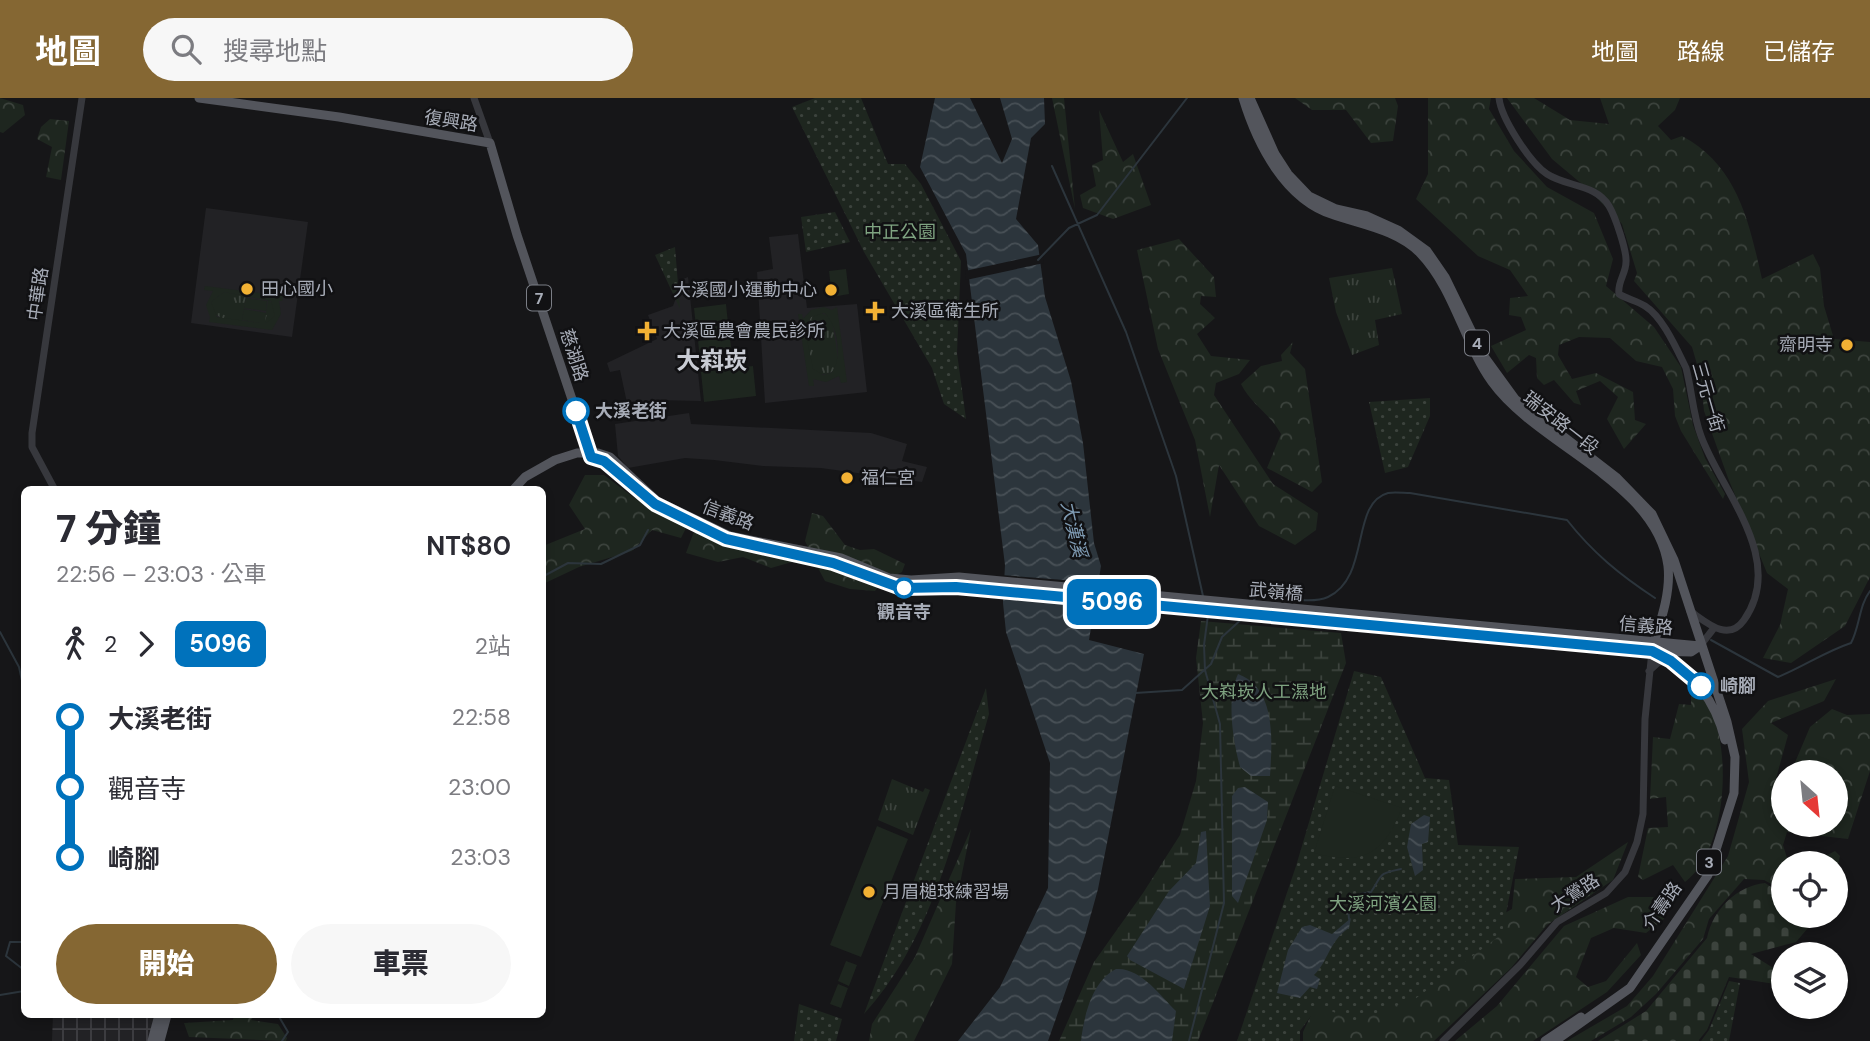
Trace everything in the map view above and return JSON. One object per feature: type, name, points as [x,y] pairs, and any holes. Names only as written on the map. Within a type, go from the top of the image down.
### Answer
[{"type":"main road","name":"復興路","points":[[199,98],[342,117],[490,143]]},
{"type":"main road","name":"瑞安路一段","points":[[1243,98],[1266,151],[1292,189],[1320,210],[1392,234],[1420,253],[1437,277],[1476,357],[1507,400],[1545,434],[1619,488],[1642,512],[1665,554],[1668,580],[1666,601],[1653,647]]},
{"type":"main road","name":"瑞安路一段","points":[[1251,98],[1275,153],[1309,196],[1336,209],[1367,216],[1398,230],[1427,251],[1445,277],[1483,355],[1515,400],[1632,490],[1666,538],[1700,646]]},
{"type":"main road","name":"慈湖路","points":[[490,143],[517,235],[591,455]]},
{"type":"main road","points":[[517,486],[525,477],[555,460],[591,455]]},
{"type":"main road","points":[[526,486],[558,465],[591,455]]},
{"type":"main road","name":"信義路","points":[[591,455],[610,457],[657,501],[730,536],[841,558],[889,578],[958,582]]},
{"type":"main road","name":"武嶺橋","points":[[958,582],[1590,641]]},
{"type":"main road","points":[[1666,601],[1678,600],[1689,610]]},
{"type":"main road","name":"信義路","points":[[1590,641],[1691,652],[1700,646]]},
{"type":"main road","name":"介壽路","points":[[1555,1041],[1630,988],[1714,863],[1731,810],[1736,771],[1727,722],[1700,646]]},
{"type":"main road","name":"介壽路","points":[[1545,1041],[1625,985],[1701,878],[1711,857],[1725,808],[1730,781],[1730,759],[1717,712],[1708,694],[1653,647]]},
{"type":"main road","points":[[152,1041],[158,1018]]},
{"type":"main road","points":[[160,1041],[166,1018]]},
{"type":"street","name":"中華路","points":[[53,486],[32,447],[32,433],[82,98]]},
{"type":"street","points":[[474,98],[490,143]]},
{"type":"street","name":"三元一街","points":[[1499,98],[1500,112],[1546,174],[1604,199],[1616,218],[1626,262],[1618,287],[1619,294],[1647,306],[1686,368],[1701,437],[1745,523],[1753,542],[1756,563],[1757,584],[1746,617],[1731,630],[1714,628]]},
{"type":"street","points":[[1689,610],[1714,628],[1700,646]]},
{"type":"street","name":"大鶯路","points":[[1443,1041],[1520,965],[1557,922],[1606,893],[1625,872],[1637,842],[1643,814],[1649,671],[1653,647]]},
{"type":"street","points":[[1649,671],[1659,662],[1671,661]]},
{"type":"shaded area","name":"田心國小","points":[[206,208],[308,222],[292,337],[191,323]]},
{"type":"shaded area","points":[[798,234],[807,308],[857,304],[867,392],[765,403],[757,272],[773,269],[769,237]]},
{"type":"shaded area","points":[[688,277],[701,401],[656,400],[638,408],[627,403],[620,370],[610,372],[607,363],[657,339],[648,315],[673,306],[683,279]]},
{"type":"shaded area","points":[[689,413],[691,424],[871,433],[907,444],[902,461],[927,467],[922,482],[821,468],[763,466],[685,458],[628,468],[618,456],[615,424]]},
{"type":"shaded area","points":[[53,1018],[157,1018],[149,1041],[52,1041]]},
{"type":"green space","points":[[0,98],[23,105],[25,115],[3,133],[0,132]]},
{"type":"green space","name":"中正公園","points":[[815,98],[861,98],[888,164],[905,164],[921,184],[961,261],[957,353],[966,419],[944,404],[932,368],[864,252],[792,107]]},
{"type":"green space","points":[[1052,98],[1064,98],[1075,209]]},
{"type":"green space","points":[[1295,98],[1395,98],[1398,106],[1393,141],[1371,143],[1346,110],[1312,110]]},
{"type":"green space","points":[[1428,98],[1491,98],[1489,109],[1514,151],[1547,187],[1594,213],[1613,259],[1606,286],[1654,327],[1681,367],[1693,425],[1705,458],[1725,494],[1723,499],[1681,431],[1675,416],[1673,389],[1662,367],[1636,361],[1610,338],[1579,337],[1559,345],[1558,355],[1572,379],[1596,373],[1633,392],[1635,420],[1646,424],[1624,449],[1607,419],[1618,397],[1600,381],[1576,391],[1581,405],[1574,403],[1554,380],[1544,385],[1537,378],[1536,358],[1529,355],[1507,373],[1491,346],[1526,330],[1521,317],[1509,315],[1510,298],[1528,296],[1510,270],[1478,256],[1416,199],[1428,174]]},
{"type":"green space","points":[[1507,98],[1534,98],[1570,120],[1609,124],[1600,98],[1680,98],[1675,110],[1658,126],[1671,140],[1682,136],[1701,148],[1728,179],[1746,217],[1762,279],[1813,254],[1820,268],[1824,306],[1834,339],[1870,342],[1870,577],[1845,626],[1791,663],[1763,658],[1780,625],[1788,589],[1767,573],[1728,478],[1704,411],[1701,378],[1692,347],[1634,281],[1637,273],[1622,224],[1589,190],[1552,159]]},
{"type":"green space","points":[[1099,110],[1123,162],[1133,154],[1151,205],[1113,219],[1083,208],[1080,195],[1096,186],[1092,165],[1103,160]]},
{"type":"green space","points":[[50,119],[69,121],[61,180],[46,177],[52,147],[37,139],[41,127]]},
{"type":"green space","points":[[835,212],[850,242],[806,252],[801,217]]},
{"type":"green space","points":[[1179,239],[1214,277],[1216,297],[1201,296],[1200,304],[1215,318],[1197,334],[1211,356],[1250,360],[1239,374],[1216,383],[1214,395],[1273,484],[1318,513],[1316,530],[1295,545],[1259,526],[1219,465],[1210,517],[1195,440],[1158,349],[1137,250]]},
{"type":"green space","points":[[675,247],[680,309],[655,255]]},
{"type":"green space","points":[[1392,268],[1402,314],[1375,320],[1379,345],[1352,355],[1336,312],[1329,278]]},
{"type":"green space","name":"大溪國小運動中心","points":[[846,269],[849,294],[832,297],[829,271]]},
{"type":"green space","points":[[205,286],[283,296],[282,301],[279,301],[281,314],[272,330],[209,322],[206,305],[213,291],[204,290]],"holes":[[[224,292],[271,301],[275,316],[265,324],[266,313],[244,309],[242,320],[260,323],[217,317],[211,302]]]},
{"type":"green space","points":[[224,292],[246,296],[242,321],[221,318],[214,313],[211,302]]},
{"type":"green space","points":[[246,298],[267,301],[266,311],[244,308]]},
{"type":"green space","points":[[268,300],[275,306],[276,313],[272,320],[264,324]]},
{"type":"green space","points":[[726,304],[729,333],[697,337],[694,308]]},
{"type":"green space","points":[[824,307],[832,310],[837,307],[847,382],[841,383],[839,376],[826,382],[813,379],[814,386],[809,386],[798,314],[802,314],[803,319],[811,310]],"holes":[[[824,313],[836,333],[838,351],[835,367],[831,373],[823,375],[813,369],[805,330],[811,317]]]},
{"type":"green space","points":[[820,313],[827,315],[832,322],[837,352],[834,370],[823,374],[816,372],[811,365],[806,343],[808,322],[811,317]]},
{"type":"green space","points":[[730,338],[733,364],[701,367],[698,341]]},
{"type":"green space","points":[[1293,342],[1290,353],[1305,369],[1322,482],[1312,492],[1267,468],[1281,434],[1241,384],[1261,366],[1282,361],[1281,355]]},
{"type":"green space","points":[[753,366],[756,396],[704,402],[701,372]]},
{"type":"green space","points":[[1430,398],[1430,416],[1408,467],[1385,473],[1369,402]]},
{"type":"green space","points":[[585,475],[604,475],[633,497],[686,528],[681,538],[652,530],[632,551],[579,567],[546,583],[546,545],[585,529],[569,505]]},
{"type":"green space","points":[[812,513],[823,516],[845,545],[860,550],[874,549],[905,564],[902,572],[896,575],[808,547],[805,541]]},
{"type":"green space","points":[[695,529],[835,566],[878,587],[875,591],[850,589],[825,581],[818,568],[792,562],[771,568],[743,557],[718,562],[686,553]]},
{"type":"green space","name":"大嵙崁人工濕地","points":[[1201,621],[1341,633],[1346,663],[1198,1041],[1059,1041],[1094,962],[1180,835],[1196,781],[1203,723],[1196,658]]},
{"type":"green space","name":"大溪河濱公園","points":[[1354,671],[1381,677],[1425,778],[1449,780],[1458,845],[1519,847],[1502,934],[1415,999],[1354,1022],[1319,1005],[1300,1031],[1300,1041],[1237,1041],[1296,866]]},
{"type":"green space","points":[[1836,679],[1824,701],[1771,723],[1788,735],[1781,760],[1771,760],[1771,837],[1785,837],[1783,845],[1785,851],[1771,851],[1771,884],[1764,880],[1744,879],[1709,919],[1703,939],[1656,994],[1631,1017],[1591,1041],[1567,1041],[1627,1006],[1653,976],[1728,856],[1749,782],[1742,729],[1768,701]]},
{"type":"green space","points":[[1691,685],[1709,707],[1718,730],[1723,776],[1717,826],[1699,868],[1685,882],[1673,865],[1643,880],[1638,877],[1648,828],[1668,827],[1666,797],[1650,799],[1653,737],[1670,739],[1679,704],[1691,705]]},
{"type":"green space","points":[[986,688],[989,714],[943,873],[910,948],[889,982],[864,1014]]},
{"type":"green space","points":[[1832,709],[1847,715],[1870,714],[1870,771],[1848,839],[1831,837],[1848,837],[1848,760],[1796,760],[1810,727]]},
{"type":"green space","points":[[892,779],[923,792],[925,788],[930,790],[913,835],[878,820]]},
{"type":"green space","points":[[1335,786],[1402,808],[1387,837],[1369,853],[1346,858],[1314,853]]},
{"type":"green space","name":"月眉槌球練習場","points":[[877,826],[908,839],[861,957],[830,945]]},
{"type":"green space","points":[[971,829],[956,903],[952,964],[914,1041],[869,1041],[872,1024],[915,957]]},
{"type":"green space","points":[[1628,842],[1613,880],[1547,925],[1511,968],[1434,1041],[1303,1041],[1303,1032],[1321,994],[1453,942],[1512,909],[1515,879],[1576,877]]},
{"type":"green space","points":[[1765,883],[1771,887],[1771,928],[1808,928],[1796,942],[1771,942],[1771,949],[1751,954],[1771,966],[1771,983],[1729,977],[1707,1030],[1698,1041],[1598,1041],[1646,1011],[1707,938],[1721,909],[1736,894]]},
{"type":"green space","points":[[1628,897],[1653,897],[1663,903],[1664,919],[1646,933],[1614,928],[1591,938],[1576,977],[1588,987],[1606,981],[1637,943],[1641,955],[1607,992],[1533,1041],[1455,1041],[1497,1006],[1564,926]]},
{"type":"green space","points":[[846,961],[857,965],[849,986],[838,981]]},
{"type":"green space","points":[[1729,981],[1740,983],[1729,1041],[1701,1041],[1709,1030]]},
{"type":"green space","points":[[838,984],[848,988],[841,1008],[830,1004]]},
{"type":"green space","points":[[799,1004],[842,1019],[836,1041],[794,1041]]},
{"type":"green space","points":[[253,1018],[251,1020],[278,1024],[287,1038],[286,1041],[189,1037],[184,1023]]},
{"type":"water","name":"大漢溪","points":[[935,98],[970,98],[1002,163],[1012,139],[1000,98],[1044,98],[1045,124],[1031,138],[1016,219],[1038,245],[1045,297],[1071,381],[1083,443],[1094,543],[1101,566],[1089,640],[1144,654],[1098,889],[1085,936],[1048,1041],[958,1041],[1000,987],[1048,888],[1050,763],[1006,632],[1003,603],[1005,565],[966,254],[920,167]]},
{"type":"water","points":[[1238,674],[1251,681],[1266,704],[1271,733],[1270,776],[1251,776],[1240,767],[1233,733],[1232,708],[1234,684]]},
{"type":"water","points":[[1245,787],[1268,802],[1267,820],[1238,903],[1232,896],[1232,796],[1238,788]]},
{"type":"water","points":[[1424,815],[1430,817],[1428,842],[1422,844],[1423,870],[1415,876],[1407,847],[1411,824]]},
{"type":"water","points":[[1206,831],[1210,906],[1184,989],[1127,956],[1169,891],[1196,863],[1201,832]]},
{"type":"water","points":[[1351,918],[1349,928],[1337,939],[1314,975],[1320,979],[1317,989],[1310,987],[1300,998],[1277,993],[1288,950],[1302,927],[1310,925],[1332,934]]},
{"type":"water","points":[[1116,969],[1142,977],[1176,1011],[1172,1041],[1081,1041],[1087,1010],[1095,990]]},
{"type":"pier","points":[[1043,254],[1044,263],[966,280],[965,271]]},
{"type":"pier","points":[[1001,575],[1102,583],[1099,603],[1000,594]]},
{"type":"waterway","points":[[1038,260],[1069,228],[1097,215],[1187,98]]},
{"type":"waterway","points":[[1052,166],[1126,332],[1176,476],[1203,596]]},
{"type":"waterway","points":[[1254,600],[1257,595],[1303,600],[1321,599],[1341,587],[1356,558],[1369,511],[1376,500],[1388,493],[1410,493],[1567,520],[1608,563],[1655,598]]},
{"type":"waterway","points":[[546,575],[568,563],[601,564],[640,545],[648,530]]},
{"type":"waterway","points":[[1711,640],[1778,677],[1851,643],[1870,591]]},
{"type":"waterway","points":[[1189,1041],[1224,903],[1220,724],[1205,670],[1204,645],[1208,615]]},
{"type":"waterway","points":[[1135,693],[1182,690],[1211,664],[1222,637],[1244,617]]},
{"type":"waterway","points":[[0,632],[19,667],[21,676]]},
{"type":"waterway","points":[[1349,919],[1348,908],[1360,894],[1371,892],[1384,874],[1401,869]]},
{"type":"waterway","points":[[21,942],[10,942],[6,956],[21,968]]},
{"type":"waterway","points":[[0,995],[21,992]]},
{"type":"waterway","points":[[280,1018],[288,1032],[282,1041]]},
{"type":"bus line","name":"5096","points":[[576,411],[591,457],[604,461],[640,494],[684,520],[726,539],[833,563],[901,588],[956,587],[1652,651],[1671,661],[1701,686]]},
{"type":"place","name":"田心國小","points":[[247,289]]},
{"type":"place","name":"大溪國小運動中心","points":[[831,290]]},
{"type":"place","name":"大溪區衛生所","points":[[875,311]]},
{"type":"place","name":"大溪區農會農民診所","points":[[647,331]]},
{"type":"place","name":"齋明寺","points":[[1847,345]]},
{"type":"place","name":"大溪老街","points":[[576,411]]},
{"type":"place","name":"福仁宮","points":[[847,478]]},
{"type":"place","name":"觀音寺","points":[[904,588]]},
{"type":"place","name":"崎腳","points":[[1701,686]]},
{"type":"place","name":"月眉槌球練習場","points":[[869,892]]},
{"type":"district","name":"大嵙崁","points":[[712,360]]}]
